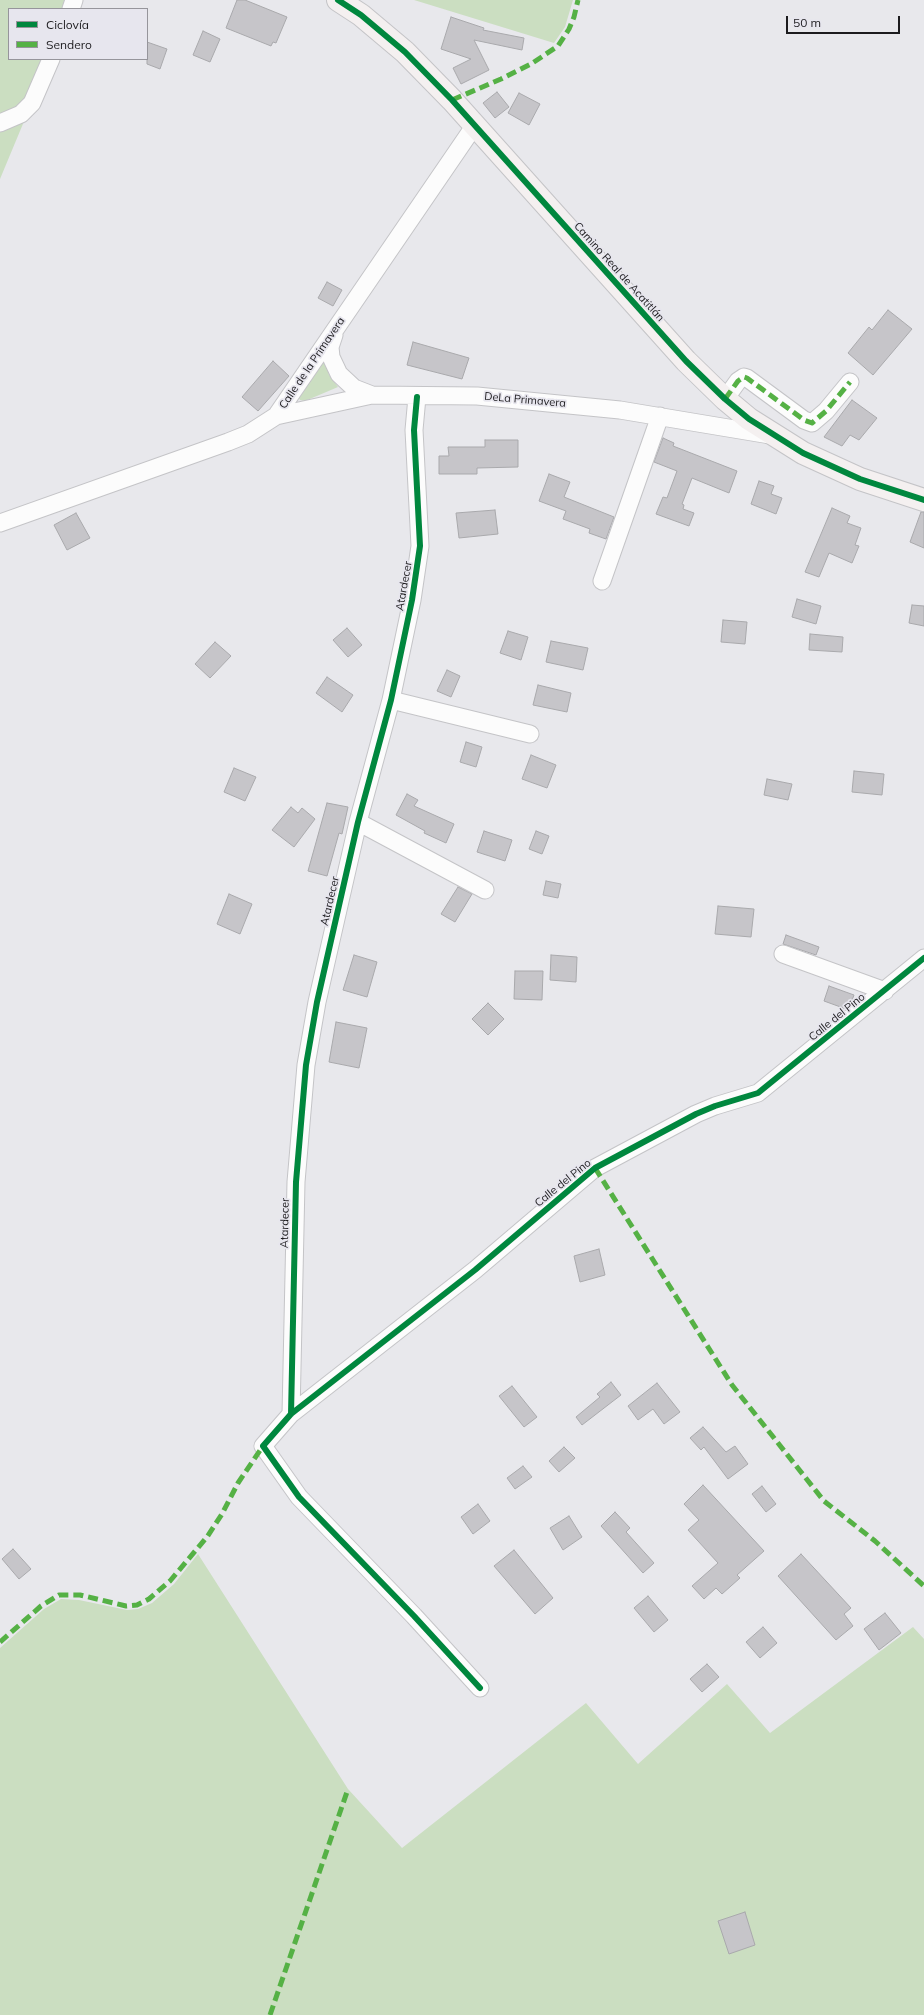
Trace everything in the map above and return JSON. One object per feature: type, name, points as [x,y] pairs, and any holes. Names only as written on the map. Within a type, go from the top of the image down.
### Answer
[{"type":"main road","name":"Camino Real de Acatitlán","points":[[338,0],[361,15],[405,52],[475,125],[686,361],[724,399],[774,436],[803,453],[860,479],[924,500]]},
{"type":"street","points":[[0,123],[21,114],[32,103],[51,60]]},
{"type":"street","name":"Calle de la Primavera","points":[[0,523],[228,442],[248,434],[276,416],[475,125]]},
{"type":"street","points":[[339,324],[330,347],[334,366],[346,382],[362,392],[372,395]]},
{"type":"street","points":[[724,399],[738,381],[744,377],[804,420],[812,423],[826,411],[850,382]]},
{"type":"street","name":"DeLa Primavera","points":[[276,416],[372,395],[417,397],[477,396],[568,404],[660,416],[774,436]]},
{"type":"street","name":"Atardecer","points":[[291,1414],[296,1182],[306,1065],[317,1002],[358,822],[391,700],[412,600],[420,546],[414,430],[417,397]]},
{"type":"street","points":[[602,581],[660,416]]},
{"type":"street","points":[[391,700],[530,734]]},
{"type":"street","points":[[358,822],[485,890]]},
{"type":"street","points":[[783,954],[885,991]]},
{"type":"street","name":"Calle del Pino","points":[[291,1414],[475,1270],[596,1168],[696,1114],[715,1106],[758,1093],[924,958]]},
{"type":"street","points":[[291,1414],[263,1446],[299,1497],[414,1616],[480,1688]]},
{"type":"green space","points":[[0,0],[75,0],[71,8],[8,8],[8,60],[50,60],[0,179]]},
{"type":"green space","points":[[414,0],[573,0],[565,27],[554,43]]},
{"type":"green space","points":[[325,356],[329,375],[338,387],[305,401],[300,400],[298,397]]},
{"type":"green space","points":[[198,1554],[348,1789],[402,1848],[586,1703],[638,1764],[727,1684],[770,1733],[913,1627],[924,1639],[924,2015],[0,2015],[0,1648],[44,1609],[61,1599],[79,1600],[127,1610],[138,1609],[152,1603],[174,1584]]},
{"type":"building","points":[[237,0],[245,0],[287,17],[276,43],[273,42],[271,46],[226,28]]},
{"type":"building","points":[[451,17],[484,28],[483,30],[524,38],[522,50],[474,40],[489,70],[461,84],[453,68],[471,59],[441,49]]},
{"type":"building","points":[[203,31],[220,39],[210,62],[193,55]]},
{"type":"building","points":[[148,42],[167,49],[160,69],[147,64]]},
{"type":"building","points":[[497,92],[509,107],[495,118],[483,103]]},
{"type":"building","points":[[519,93],[540,104],[529,125],[508,113]]},
{"type":"building","points":[[327,282],[342,290],[333,306],[318,298]]},
{"type":"building","points":[[888,310],[912,329],[873,375],[848,353],[869,327],[872,330]]},
{"type":"building","points":[[413,342],[469,358],[462,379],[407,365]]},
{"type":"building","points":[[273,361],[289,376],[258,411],[242,397]]},
{"type":"building","points":[[852,400],[877,418],[859,440],[850,435],[842,446],[824,437]]},
{"type":"building","points":[[663,438],[674,443],[673,446],[737,471],[729,493],[692,478],[682,504],[684,505],[683,509],[694,513],[689,526],[656,514],[663,497],[667,498],[677,471],[654,462]]},
{"type":"building","points":[[485,440],[518,440],[518,467],[477,468],[477,474],[439,474],[439,456],[449,456],[448,447],[485,447]]},
{"type":"building","points":[[549,474],[570,482],[564,497],[614,517],[606,539],[589,533],[590,529],[563,519],[566,511],[539,501]]},
{"type":"building","points":[[759,481],[774,486],[771,494],[782,498],[776,514],[751,504]]},
{"type":"building","points":[[832,508],[850,516],[847,523],[861,528],[855,545],[859,546],[852,563],[829,553],[819,577],[805,572]]},
{"type":"building","points":[[495,510],[498,534],[459,538],[456,513]]},
{"type":"building","points":[[921,512],[924,512],[924,548],[910,542]]},
{"type":"building","points":[[76,513],[90,538],[67,550],[54,525]]},
{"type":"building","points":[[797,599],[821,606],[816,624],[792,617]]},
{"type":"building","points":[[912,605],[924,606],[924,626],[909,623]]},
{"type":"building","points":[[723,620],[747,622],[745,644],[721,642]]},
{"type":"building","points":[[347,628],[362,645],[348,657],[333,640]]},
{"type":"building","points":[[508,631],[528,637],[521,660],[500,653]]},
{"type":"building","points":[[810,634],[843,637],[842,652],[809,650]]},
{"type":"building","points":[[551,641],[588,648],[583,670],[546,662]]},
{"type":"building","points":[[215,642],[231,656],[210,678],[195,664]]},
{"type":"building","points":[[447,670],[460,676],[451,697],[437,691]]},
{"type":"building","points":[[327,677],[353,695],[342,712],[316,693]]},
{"type":"building","points":[[538,685],[571,693],[567,712],[533,705]]},
{"type":"building","points":[[466,742],[482,747],[476,767],[460,762]]},
{"type":"building","points":[[531,755],[556,765],[547,788],[522,779]]},
{"type":"building","points":[[234,768],[256,777],[245,801],[224,792]]},
{"type":"building","points":[[854,771],[884,774],[882,795],[852,792]]},
{"type":"building","points":[[767,779],[792,784],[788,800],[764,795]]},
{"type":"building","points":[[407,794],[418,800],[414,806],[454,824],[446,843],[424,833],[425,831],[396,815]]},
{"type":"building","points":[[327,803],[348,807],[342,834],[339,833],[327,876],[308,871]]},
{"type":"building","points":[[291,807],[298,813],[302,808],[315,819],[294,847],[272,830]]},
{"type":"building","points":[[484,831],[512,840],[505,861],[477,852]]},
{"type":"building","points":[[536,831],[549,836],[542,854],[529,849]]},
{"type":"building","points":[[546,881],[561,884],[558,898],[543,895]]},
{"type":"building","points":[[458,887],[472,894],[455,922],[441,914]]},
{"type":"building","points":[[229,894],[252,904],[240,934],[217,924]]},
{"type":"building","points":[[718,906],[754,909],[751,937],[715,934]]},
{"type":"building","points":[[786,935],[819,947],[816,955],[783,944]]},
{"type":"building","points":[[354,955],[377,962],[367,997],[343,990]]},
{"type":"building","points":[[551,955],[577,957],[576,982],[550,980]]},
{"type":"building","points":[[515,971],[543,971],[542,1000],[514,999]]},
{"type":"building","points":[[829,986],[854,995],[850,1006],[846,1009],[824,1001]]},
{"type":"building","points":[[488,1003],[504,1019],[488,1035],[472,1019]]},
{"type":"building","points":[[336,1022],[367,1028],[359,1068],[329,1062]]},
{"type":"building","points":[[599,1249],[605,1275],[580,1282],[574,1256]]},
{"type":"building","points":[[611,1382],[621,1395],[582,1425],[576,1417],[600,1397],[597,1394]]},
{"type":"building","points":[[657,1383],[680,1412],[664,1424],[653,1409],[638,1420],[628,1406]]},
{"type":"building","points":[[512,1386],[537,1417],[524,1427],[499,1396]]},
{"type":"building","points":[[703,1427],[726,1452],[735,1446],[748,1464],[728,1479],[704,1447],[701,1450],[690,1438]]},
{"type":"building","points":[[564,1447],[575,1458],[559,1472],[549,1461]]},
{"type":"building","points":[[523,1466],[532,1477],[515,1489],[507,1478]]},
{"type":"building","points":[[703,1485],[764,1551],[737,1575],[740,1578],[722,1594],[716,1588],[704,1599],[692,1586],[718,1563],[688,1530],[699,1520],[684,1504]]},
{"type":"building","points":[[762,1486],[776,1504],[766,1512],[752,1494]]},
{"type":"building","points":[[478,1504],[490,1521],[473,1534],[461,1517]]},
{"type":"building","points":[[615,1512],[630,1528],[626,1532],[654,1563],[643,1573],[601,1526]]},
{"type":"building","points":[[569,1516],[582,1537],[563,1550],[550,1528]]},
{"type":"building","points":[[13,1549],[31,1569],[19,1579],[2,1559]]},
{"type":"building","points":[[514,1550],[553,1598],[535,1614],[494,1566]]},
{"type":"building","points":[[801,1554],[851,1608],[844,1614],[853,1626],[836,1640],[778,1576]]},
{"type":"building","points":[[648,1596],[668,1620],[654,1632],[634,1608]]},
{"type":"building","points":[[885,1613],[901,1633],[879,1650],[864,1629]]},
{"type":"building","points":[[763,1627],[777,1643],[760,1658],[746,1642]]},
{"type":"building","points":[[707,1664],[719,1677],[702,1692],[690,1679]]},
{"type":"building","points":[[745,1912],[755,1945],[729,1954],[718,1921]]},
{"type":"marked path","points":[[452,100],[501,79],[531,64],[558,46],[569,29],[574,17],[578,0]]},
{"type":"marked path","points":[[725,399],[738,381],[744,377],[804,420],[812,423],[826,411],[850,382]]},
{"type":"marked path","points":[[595,1168],[732,1385],[824,1501],[875,1541],[924,1586]]},
{"type":"marked path","points":[[0,1642],[41,1606],[59,1595],[80,1595],[126,1606],[137,1605],[149,1599],[170,1581],[207,1537],[222,1514],[238,1483],[263,1446]]},
{"type":"marked path","points":[[270,2015],[348,1789]]},
{"type":"cycle path","points":[[338,0],[361,15],[405,52],[452,100],[686,361],[725,399],[749,419],[803,453],[860,479],[924,500]]},
{"type":"cycle path","points":[[291,1414],[296,1182],[306,1065],[317,1002],[358,822],[391,700],[412,600],[420,546],[414,430],[417,397]]},
{"type":"cycle path","points":[[480,1688],[414,1616],[299,1497],[263,1446],[291,1414],[475,1270],[595,1168],[696,1114],[715,1106],[758,1093],[924,958]]}]
